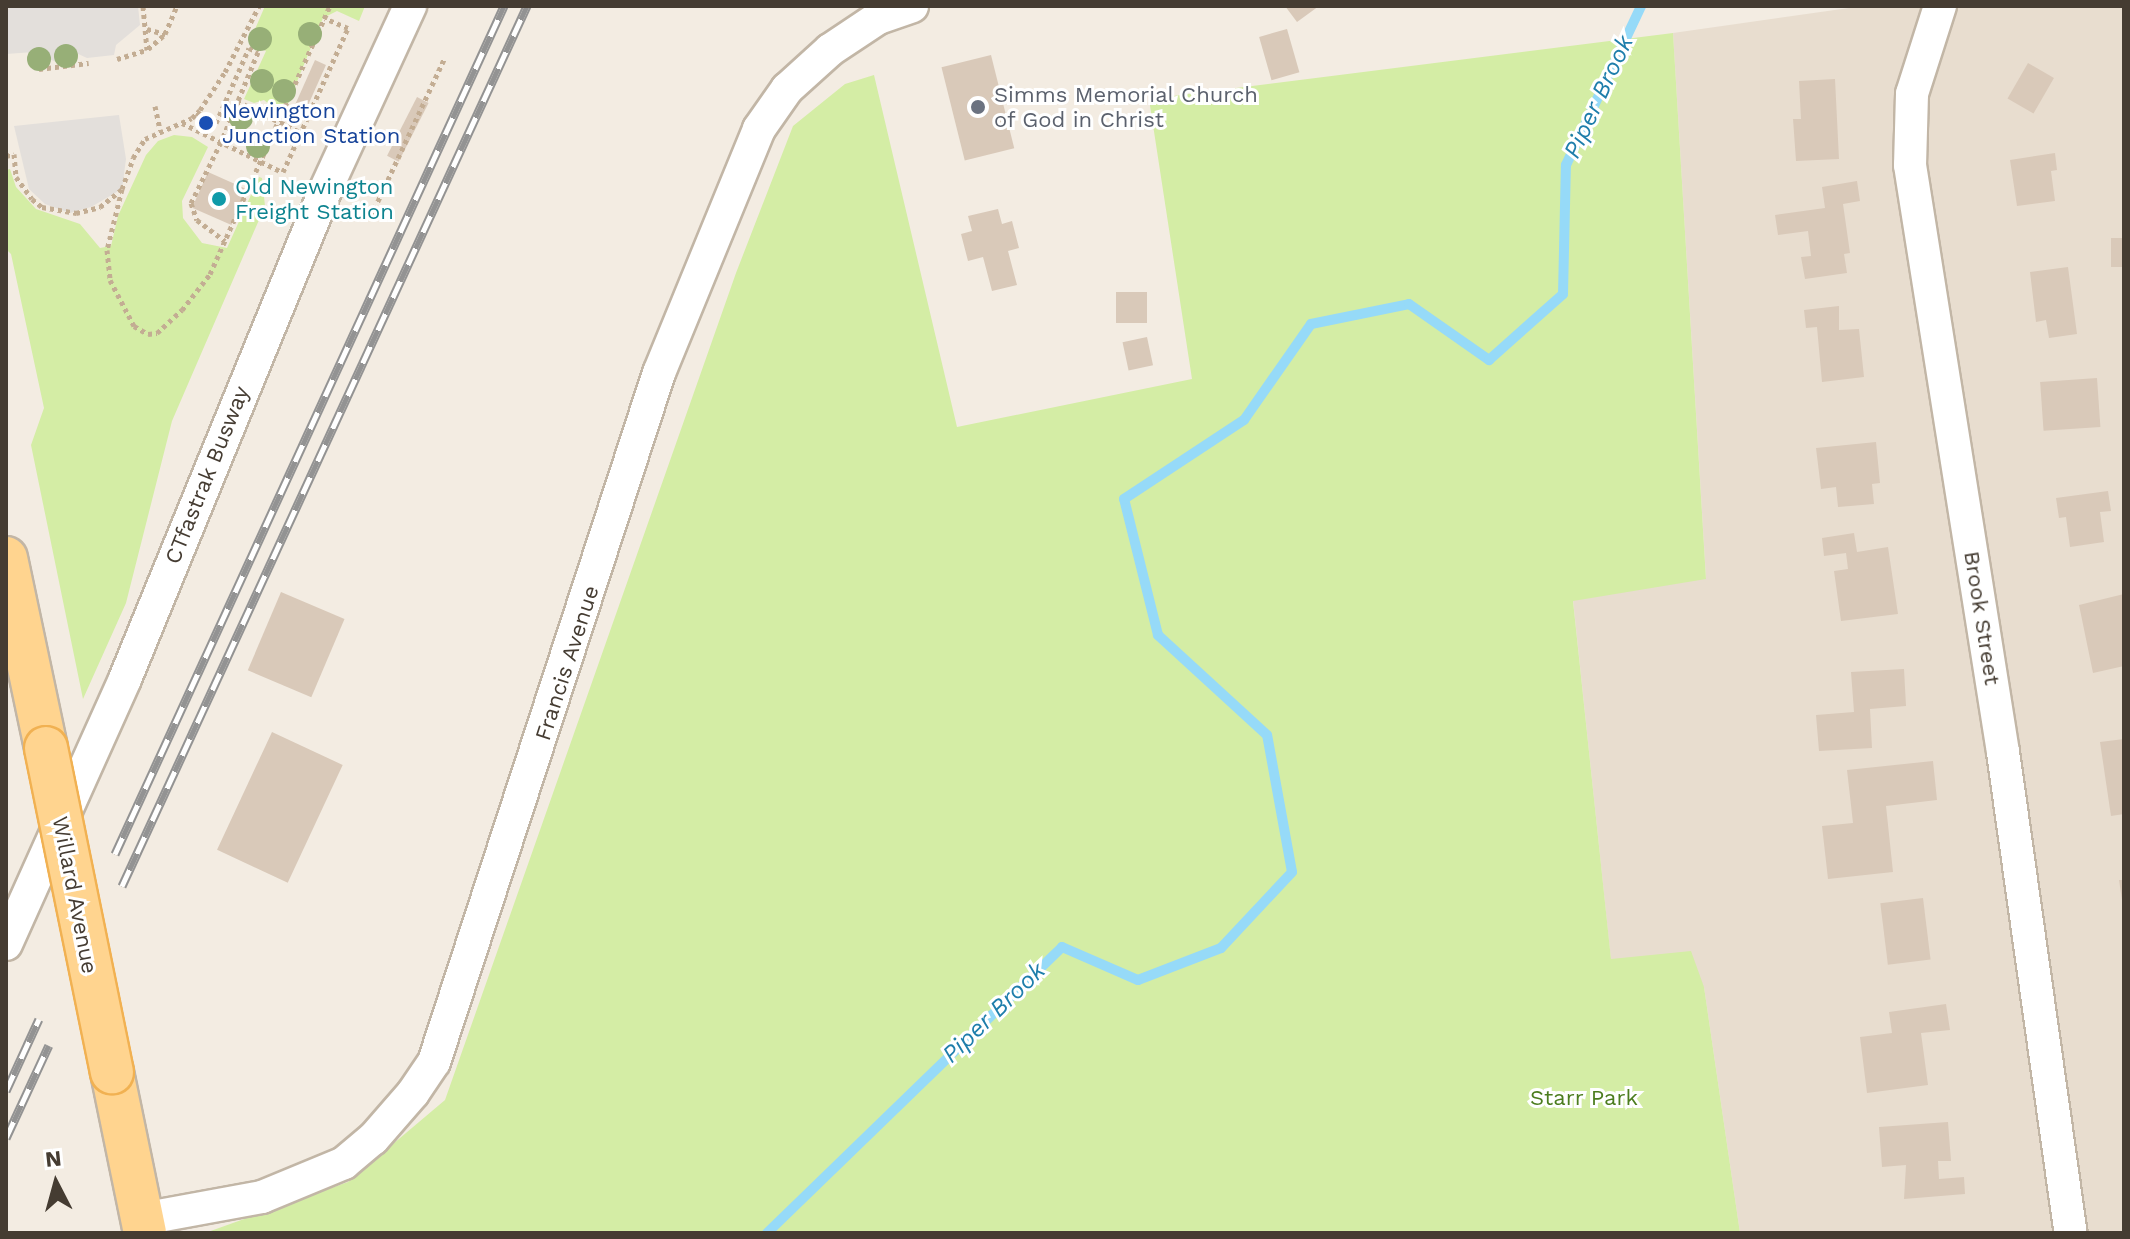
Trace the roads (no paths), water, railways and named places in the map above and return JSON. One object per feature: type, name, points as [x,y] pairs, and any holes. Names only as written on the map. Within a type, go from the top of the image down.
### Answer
[{"type":"main road","name":"Willard Avenue","points":[[6,558],[143,1226]]},
{"type":"street","name":"CTfastrak Busway","points":[[6,944],[125,679],[325,191],[410,6]]},
{"type":"street","name":"Francis Avenue","points":[[143,1226],[262,1197],[344,1163],[373,1139],[413,1093],[434,1062],[550,716],[659,373],[759,129],[787,89],[830,50],[878,18],[912,6]]},
{"type":"street","name":"Brook Street","points":[[1940,6],[1912,94],[1910,165],[2003,752],[2071,1233]]},
{"type":"waterway","name":"Piper Brook","points":[[767,1233],[1062,947],[1138,980],[1221,948],[1292,872],[1267,735],[1158,635],[1124,499],[1244,420],[1311,324],[1409,304],[1489,360],[1563,294],[1566,165],[1641,6]]},
{"type":"railway","points":[[115,854],[504,6]]},
{"type":"railway","points":[[122,886],[527,6]]},
{"type":"railway","points":[[6,1091],[39,1019]]},
{"type":"railway","points":[[6,1138],[49,1045]]},
{"type":"place","name":"Simms Memorial Church of God in Christ","points":[[978,107]]},
{"type":"place","name":"Newington Junction Station","points":[[206,123]]},
{"type":"place","name":"Old Newington Freight Station","points":[[219,199]]},
{"type":"park label","name":"Starr Park","points":[[1584,1098]]}]
